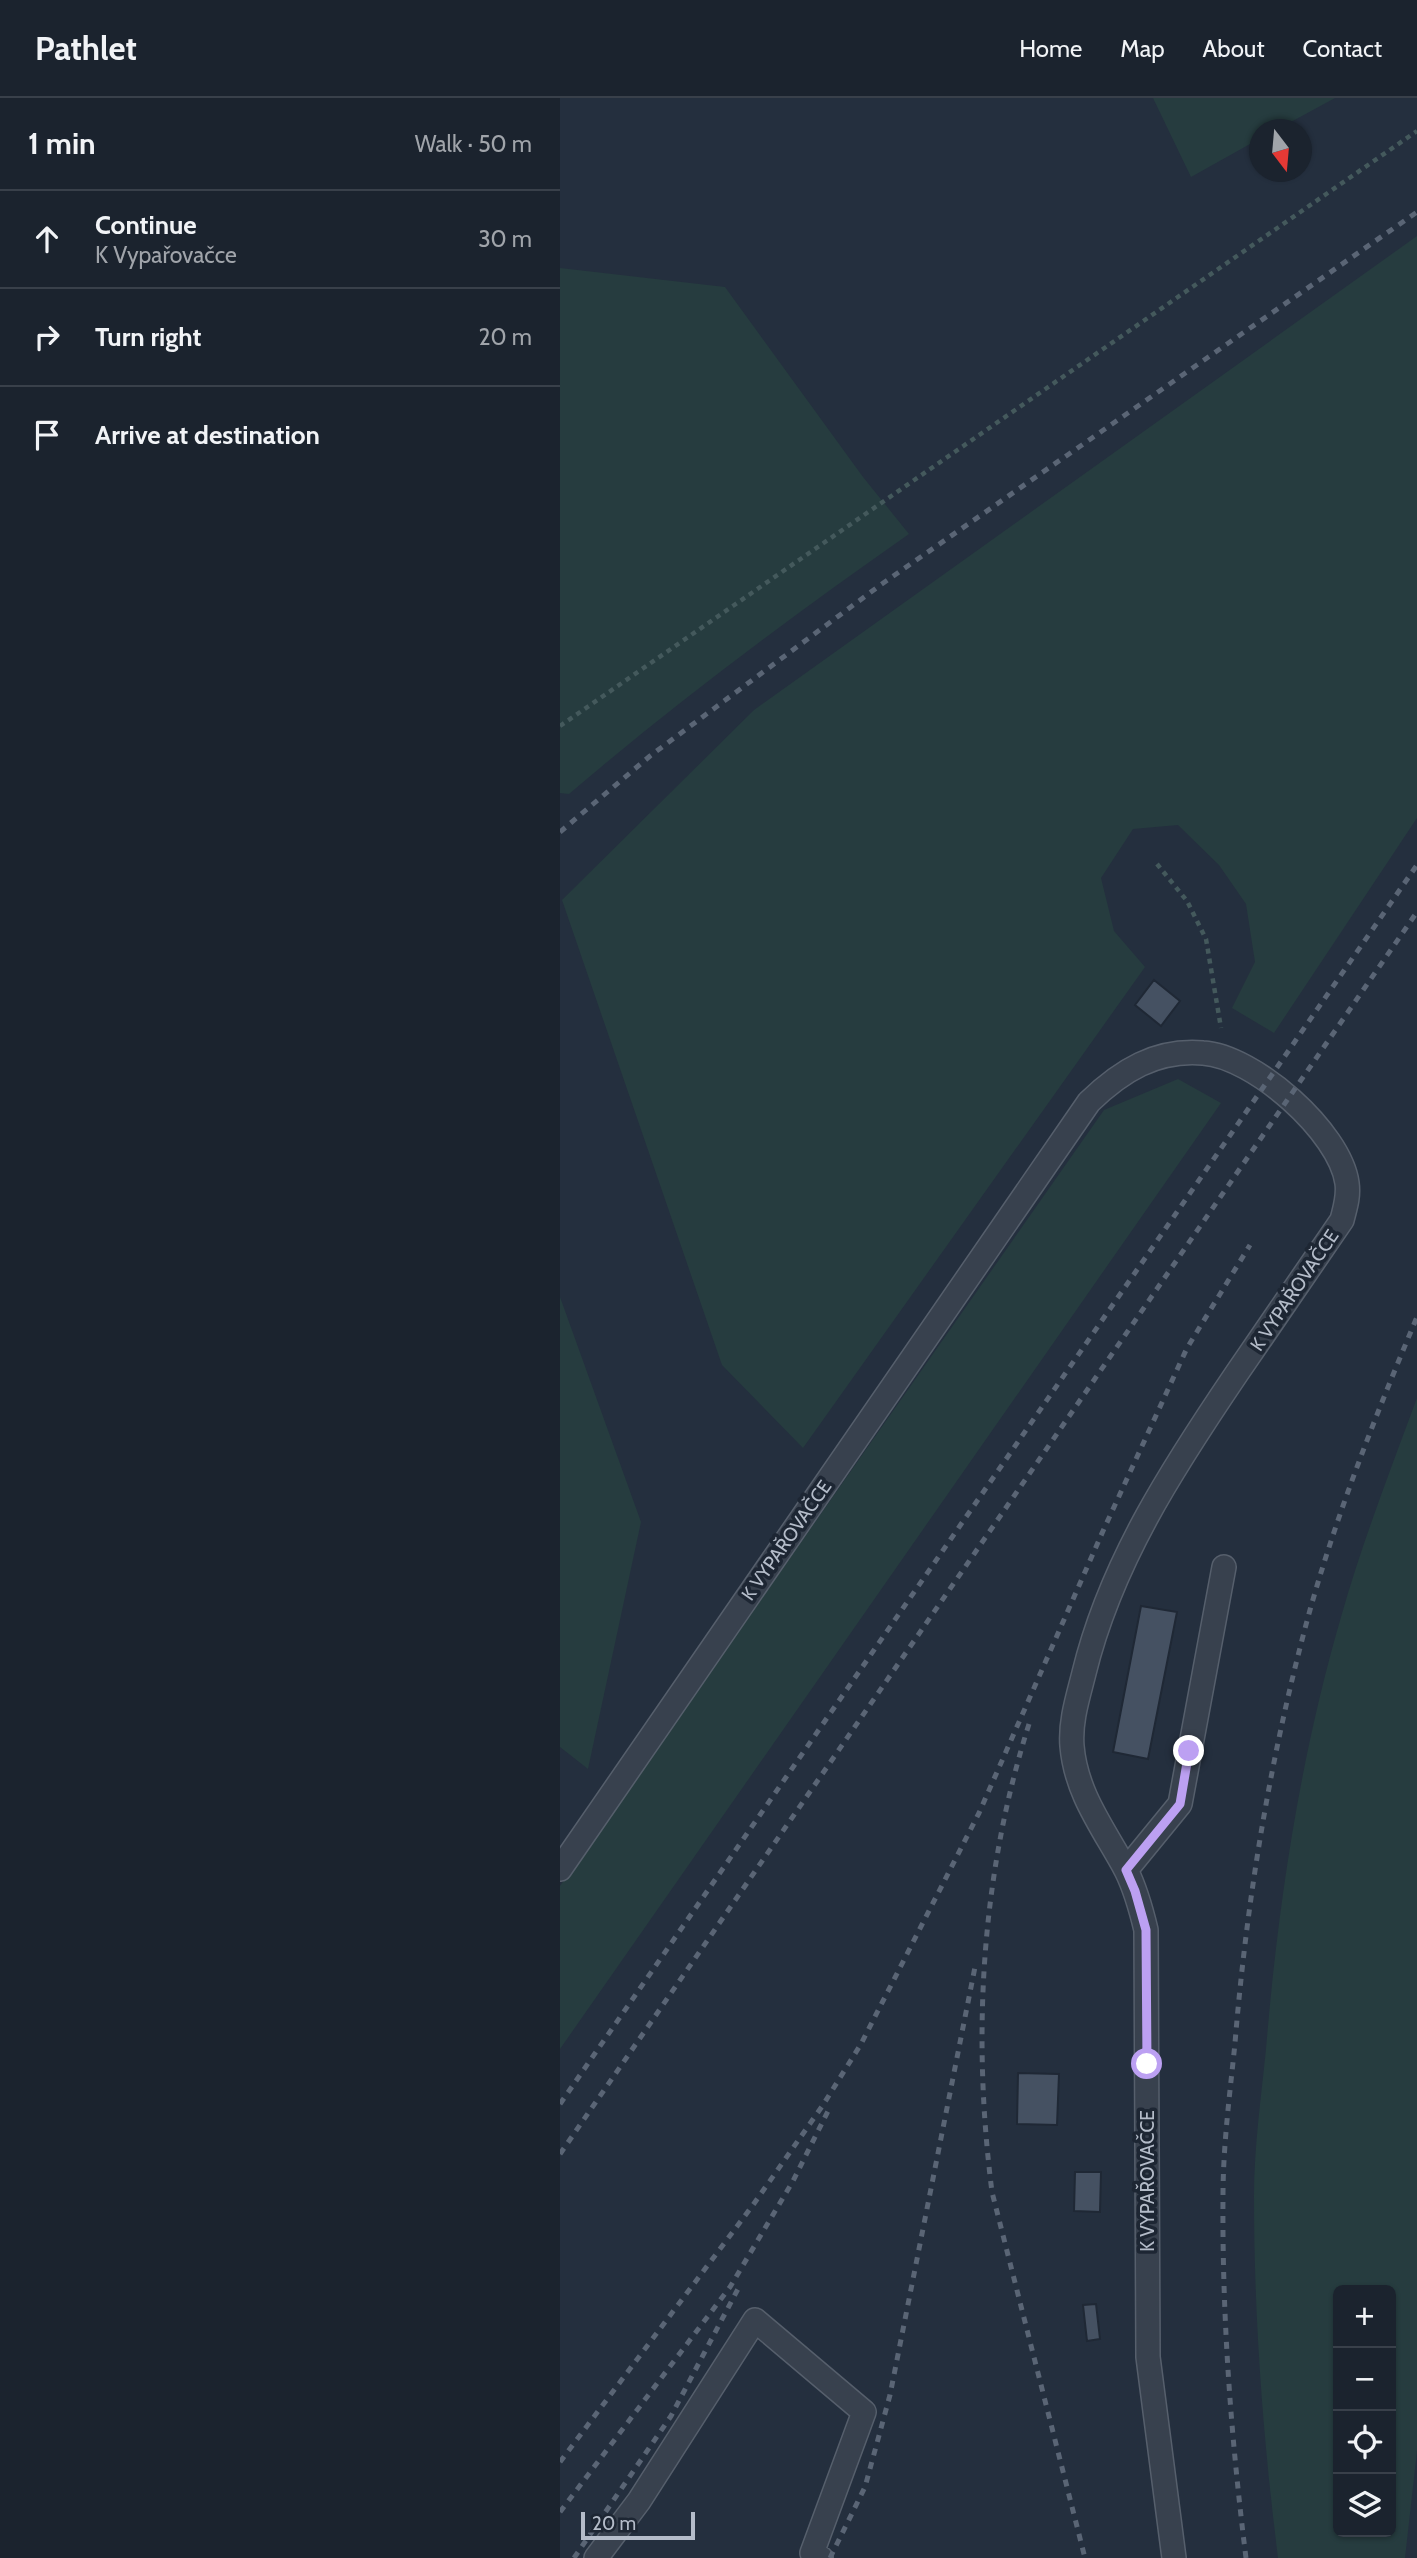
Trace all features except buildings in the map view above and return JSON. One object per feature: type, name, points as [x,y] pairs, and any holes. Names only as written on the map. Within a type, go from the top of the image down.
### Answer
[{"type":"lane","name":"K VYPAŘOVAČCE","points":[[560,1868],[1089,1102],[1112,1080],[1132,1068],[1180,1053],[1225,1056],[1243,1065],[1288,1098],[1325,1135],[1342,1165],[1348,1199],[1342,1220],[1188,1446],[1142,1524],[1111,1588],[1091,1644],[1073,1717],[1072,1745],[1078,1781],[1126,1870],[1146,1930],[1148,2357],[1174,2558]]},
{"type":"lane","points":[[1126,1870],[1180,1804],[1224,1567]]},
{"type":"lane","points":[[596,2558],[639,2501],[755,2320],[864,2412],[812,2553],[821,2558]]},
{"type":"path","points":[[560,726],[1417,131]]},
{"type":"path","points":[[1157,864],[1187,901],[1206,939],[1225,1056]]},
{"type":"green space","points":[[1153,98],[1335,98],[1296,119],[1249,119],[1249,145],[1191,177]]},
{"type":"green space","points":[[1417,236],[1417,818],[1274,1033],[1232,1008],[1255,962],[1246,904],[1219,865],[1178,825],[1133,829],[1101,878],[1114,931],[1145,967],[803,1448],[722,1365],[562,900],[754,710]]},
{"type":"green space","points":[[560,268],[725,287],[863,477],[909,534],[736,660],[569,794],[560,793]]},
{"type":"green space","points":[[1178,1079],[1221,1103],[560,2049],[560,1886],[1104,1110]]},
{"type":"green space","points":[[560,1297],[641,1522],[588,1769],[560,1747]]},
{"type":"green space","points":[[1417,1398],[1417,2451],[1405,2558],[1278,2558],[1260,2378],[1254,2197],[1258,2123],[1277,1940],[1302,1777],[1326,1670],[1377,1507]]},
{"type":"railway","points":[[560,832],[650,756],[879,586],[1417,212]]},
{"type":"railway","points":[[560,2104],[1417,865]]},
{"type":"railway","points":[[560,2154],[1417,912]]},
{"type":"railway","points":[[560,2462],[753,2205],[823,2105],[861,2044],[979,1813],[1187,1348],[1250,1245]]},
{"type":"railway","points":[[1246,2558],[1228,2377],[1223,2196],[1227,2119],[1246,1934],[1272,1771],[1310,1610],[1359,1462],[1417,1317]]},
{"type":"railway","points":[[1029,1724],[1000,1839],[991,1897],[982,2015],[986,2133],[992,2192],[1085,2558]]},
{"type":"railway","points":[[830,2558],[865,2487],[890,2395],[976,1962]]},
{"type":"railway","points":[[560,2512],[730,2287],[793,2181],[829,2109]]},
{"type":"railway","points":[[574,2558],[671,2416],[739,2287]]},
{"type":"route","points":[[1147,2064],[1146,1930],[1142,1911],[1126,1870],[1180,1804],[1189,1751]]}]
